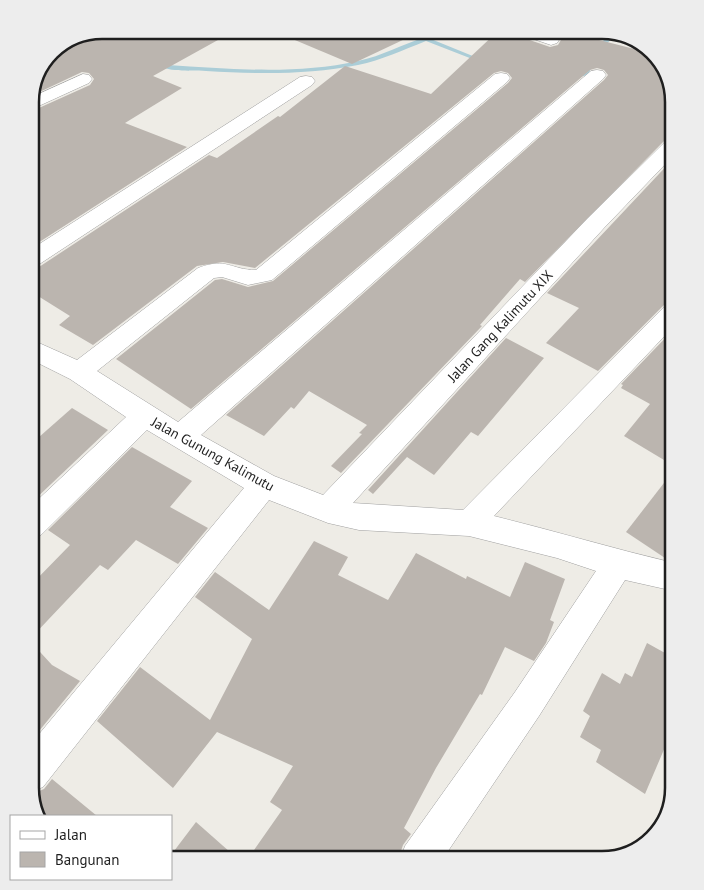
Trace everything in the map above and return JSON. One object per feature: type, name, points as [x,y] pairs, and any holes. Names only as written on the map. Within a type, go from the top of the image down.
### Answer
[{"type":"street","points":[[181,436],[597,76]]},
{"type":"street","points":[[79,372],[206,273],[220,268],[249,278],[264,275],[501,78]]},
{"type":"street","points":[[39,101],[83,79]]},
{"type":"street","points":[[39,254],[306,81]]},
{"type":"street","name":"Jalan Gang Kalimutu XIX","points":[[328,510],[589,230],[665,153]]},
{"type":"street","points":[[469,522],[665,320]]},
{"type":"street","name":"Jalan Gunung Kalimutu","points":[[39,352],[79,372],[145,416],[264,485],[328,510],[359,516],[469,522],[557,545],[618,564],[665,574]]},
{"type":"street","points":[[39,517],[145,416]]},
{"type":"street","points":[[39,763],[264,485]]},
{"type":"street","points":[[425,851],[527,704],[618,564]]},
{"type":"building","points":[[101,39],[220,39],[153,76],[182,88],[125,123],[187,147],[39,242],[39,108],[90,85],[94,79],[89,73],[82,72],[40,92],[49,67],[57,57],[89,40]]},
{"type":"building","points":[[292,39],[405,39],[352,64]]},
{"type":"building","points":[[489,39],[527,39],[550,47],[558,45],[560,39],[595,39],[638,50],[655,67],[665,93],[665,140],[525,282],[520,279],[480,325],[482,326],[341,473],[331,466],[362,434],[359,433],[367,425],[309,391],[294,409],[291,407],[264,436],[226,415],[604,80],[608,75],[604,70],[597,68],[590,70],[191,409],[116,359],[215,280],[222,279],[248,287],[273,281],[508,83],[512,78],[508,73],[501,71],[494,73],[255,268],[223,262],[197,266],[93,345],[59,325],[70,316],[39,297],[39,267],[209,155],[217,158],[278,116],[280,117],[345,66],[431,94]]},
{"type":"building","points":[[665,168],[665,304],[598,371],[546,343],[579,308],[547,293]]},
{"type":"building","points":[[506,338],[544,358],[478,436],[471,432],[434,475],[407,457],[373,494],[368,490]]},
{"type":"building","points":[[665,338],[665,461],[624,436],[650,404],[621,388],[623,385],[621,384]]},
{"type":"building","points":[[72,408],[108,430],[39,495],[39,437]]},
{"type":"building","points":[[132,447],[192,481],[170,507],[208,528],[178,564],[136,540],[108,570],[100,565],[39,629],[39,577],[70,545],[48,530]]},
{"type":"building","points":[[665,482],[665,558],[626,532]]},
{"type":"building","points":[[314,541],[348,557],[338,575],[388,600],[416,553],[466,579],[467,576],[510,597],[525,562],[565,579],[550,620],[554,622],[546,643],[534,661],[505,647],[482,695],[480,694],[436,768],[404,828],[411,834],[401,851],[253,851],[282,810],[270,802],[293,766],[217,732],[173,788],[97,721],[140,667],[210,720],[252,639],[195,597],[215,572],[269,610]]},
{"type":"building","points":[[647,643],[665,653],[665,747],[645,794],[596,762],[601,750],[580,737],[590,716],[583,711],[602,673],[620,684],[625,673],[632,677]]},
{"type":"building","points":[[39,651],[52,665],[80,681],[39,731]]},
{"type":"building","points":[[52,779],[96,815],[45,815],[39,797],[39,791],[44,789]]},
{"type":"building","points":[[196,822],[229,851],[174,851]]},
{"type":"waterway","points":[[157,63],[167,67],[249,71],[332,68],[384,56],[426,39],[482,61]]},
{"type":"waterway","points":[[572,78],[586,74],[596,51],[608,39]]}]
